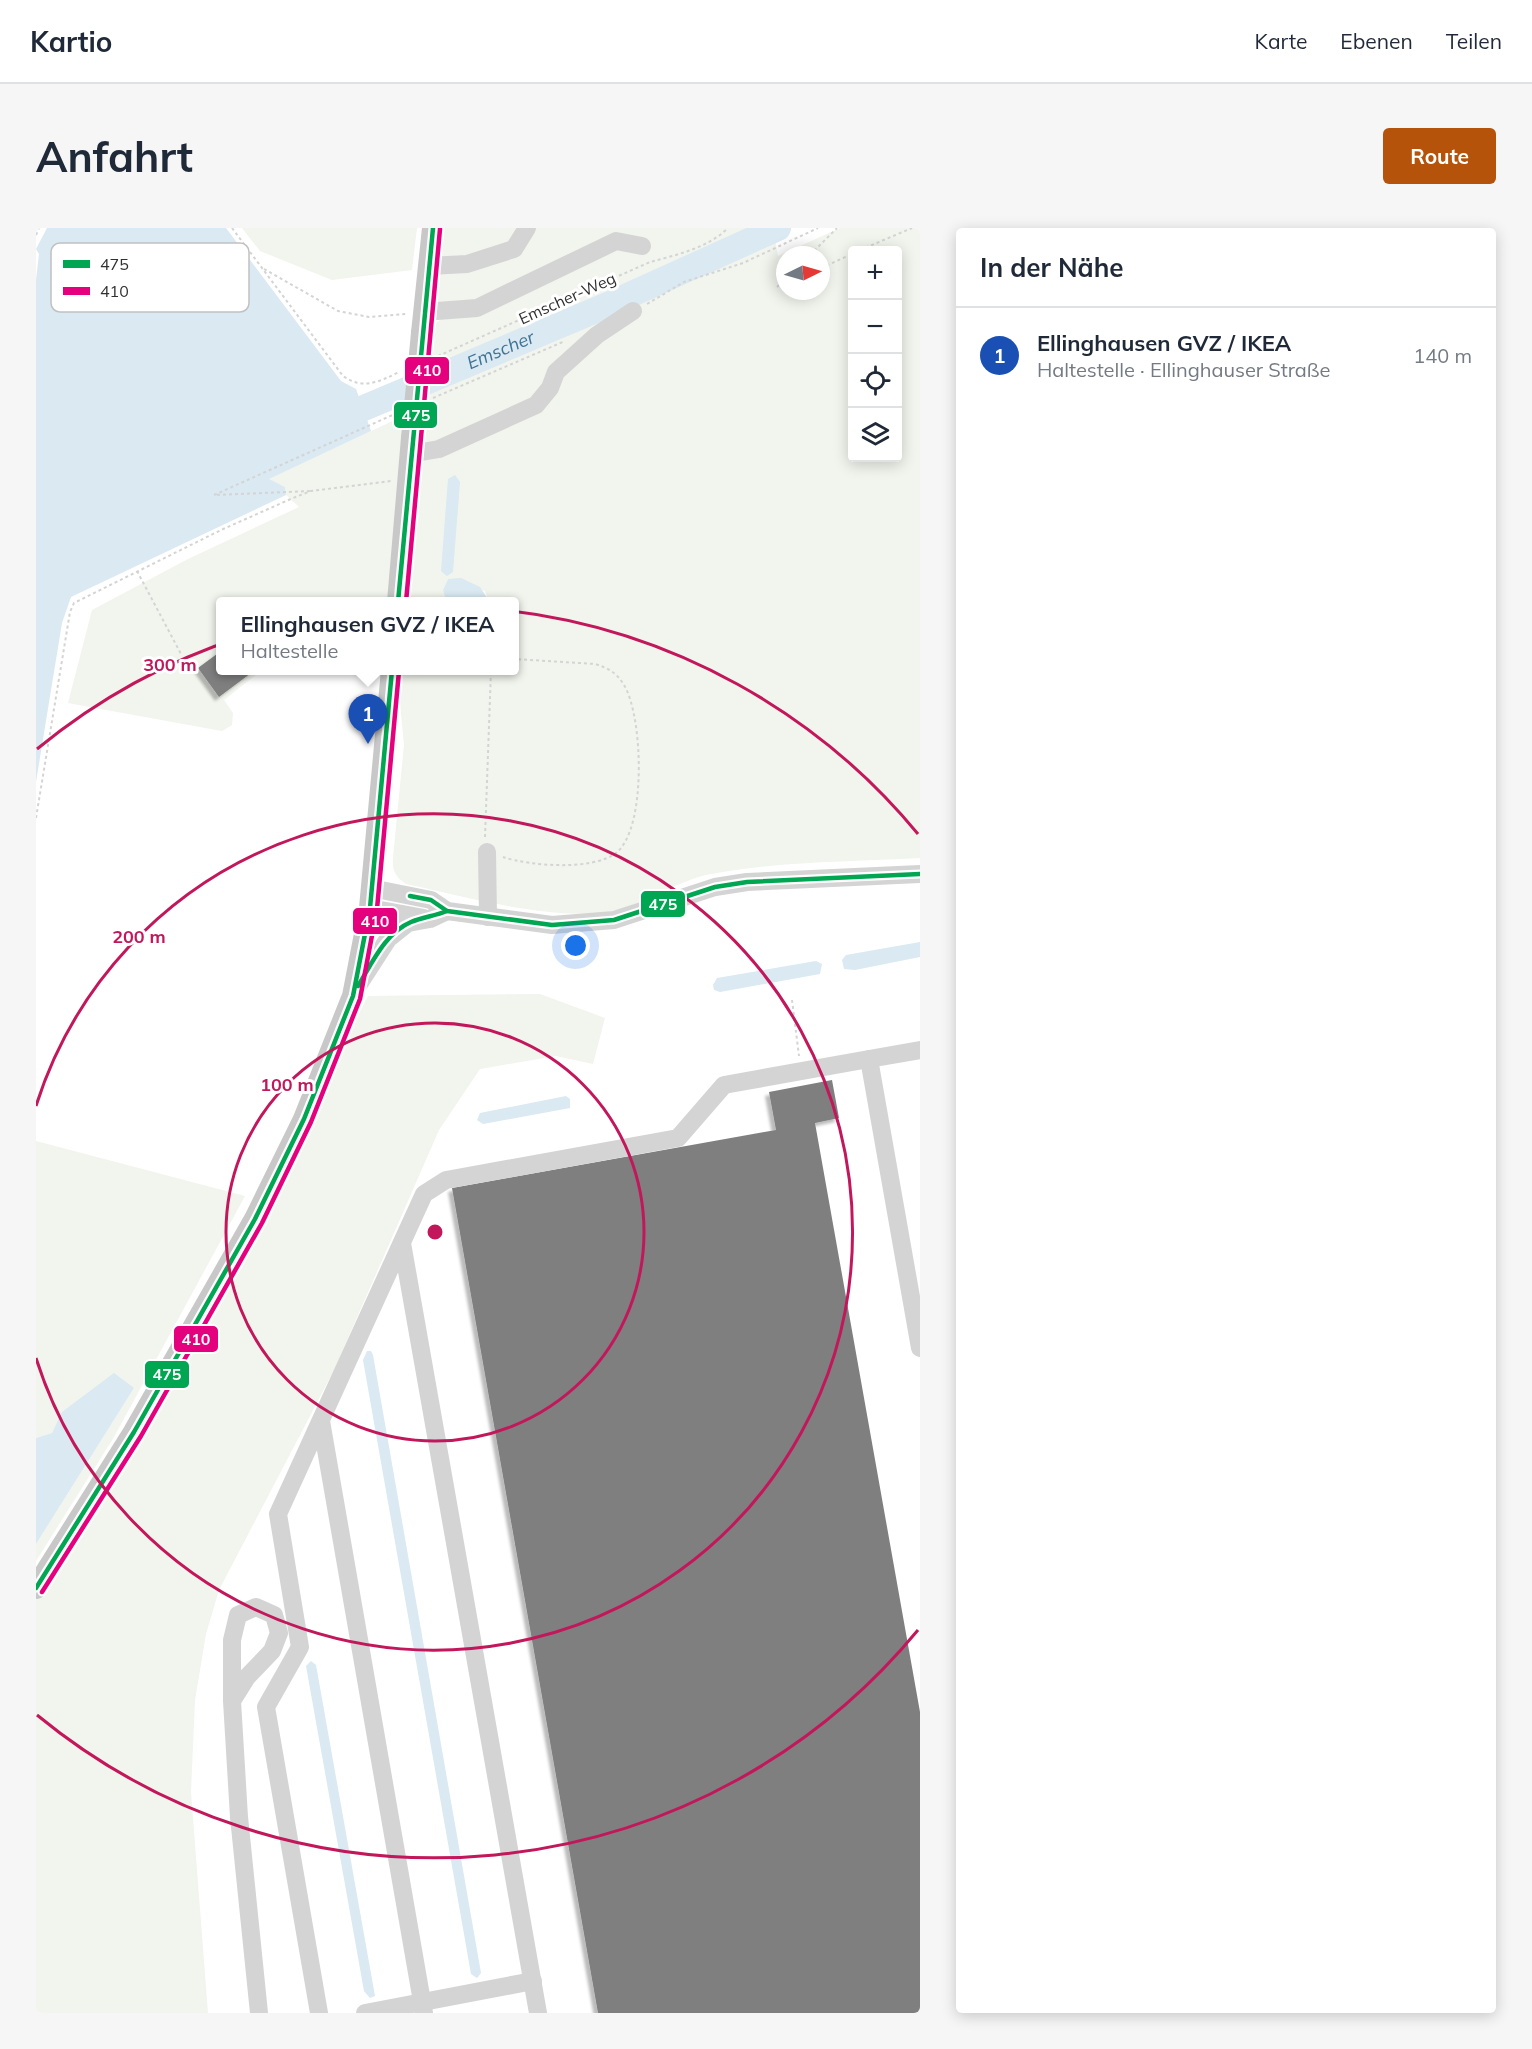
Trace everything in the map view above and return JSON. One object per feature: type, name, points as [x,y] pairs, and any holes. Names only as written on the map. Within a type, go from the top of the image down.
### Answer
[{"type":"main road","points":[[398,597],[411,446],[434,228]]},
{"type":"main road","points":[[36,1588],[134,1432],[255,1219],[304,1119],[355,990],[371,898],[392,675]]},
{"type":"street","points":[[429,266],[468,264],[514,249],[526,228]]},
{"type":"street","points":[[423,322],[477,308],[616,241],[642,246]]},
{"type":"street","points":[[411,446],[439,448],[536,405],[550,388],[556,372],[597,335],[633,311]]},
{"type":"street","points":[[487,852],[488,917]]},
{"type":"street","points":[[371,898],[431,900],[447,911],[552,924],[614,920],[715,886],[801,878],[920,874]]},
{"type":"street","points":[[371,898],[426,918]]},
{"type":"street","points":[[355,990],[388,939],[408,923],[447,911]]},
{"type":"street","points":[[319,2013],[266,1707],[300,1647],[278,1514],[424,1194],[446,1180],[678,1138],[724,1085],[920,1050]]},
{"type":"street","points":[[869,1059],[920,1348]]},
{"type":"street","points":[[402,1243],[538,2013]]},
{"type":"street","points":[[321,1421],[424,2008]]},
{"type":"street","points":[[232,1701],[247,1677],[272,1651],[279,1634],[274,1615],[256,1607],[238,1615],[232,1641],[232,1701],[239,1817],[259,2013]]},
{"type":"street","points":[[365,2013],[424,2008],[533,1981]]},
{"type":"path","points":[[36,235],[39,228]]},
{"type":"path","points":[[231,228],[243,243]]},
{"type":"path","name":"Emscher-Weg","points":[[430,359],[650,262],[681,254],[711,241],[728,228]]},
{"type":"path","points":[[633,311],[684,282],[726,266],[743,263],[818,228]]},
{"type":"path","points":[[819,246],[837,228]]},
{"type":"path","points":[[869,246],[912,228]]},
{"type":"path","points":[[249,251],[337,367],[352,382],[364,385],[377,382],[409,368]]},
{"type":"path","points":[[830,264],[848,256]]},
{"type":"path","points":[[262,268],[338,311],[369,317],[423,322]]},
{"type":"path","points":[[428,400],[568,339]]},
{"type":"path","points":[[406,409],[214,495],[311,491],[408,480]]},
{"type":"path","points":[[36,818],[70,612],[74,603],[87,594],[220,530],[311,491]]},
{"type":"path","points":[[137,571],[181,654]]},
{"type":"path","points":[[491,675],[484,833],[487,852],[512,860],[535,863],[600,862],[618,852],[632,827],[638,805],[636,723],[632,703],[617,675],[607,667],[595,664],[519,659]]},
{"type":"path","points":[[792,1000],[800,1062]]},
{"type":"shaded area","points":[[47,228],[226,228],[237,243],[51,243],[51,312],[249,312],[249,259],[341,381],[356,389],[371,431],[269,479],[285,487],[286,495],[71,597],[62,623],[36,782],[36,280],[39,254],[36,249]]},
{"type":"shaded area","points":[[242,228],[417,228],[412,270],[332,280],[260,251]]},
{"type":"shaded area","points":[[434,228],[773,228],[776,246],[776,300],[830,300],[830,246],[800,246],[840,228],[920,228],[920,858],[789,864],[711,874],[683,883],[628,907],[599,913],[576,914],[527,909],[406,884],[397,876],[393,862],[404,745],[397,675],[519,675],[519,597],[487,597],[485,591],[448,579],[443,590],[445,597],[216,597],[216,675],[256,675],[224,700],[233,713],[232,725],[222,731],[68,703],[92,610],[188,559],[299,507],[286,495],[285,487],[268,479],[425,406],[422,333],[440,320],[429,266]]},
{"type":"shaded area","points":[[455,475],[460,482],[453,572],[447,576],[441,571],[448,479]]},
{"type":"shaded area","points":[[461,578],[480,587],[486,597],[445,597],[443,590],[448,579]]},
{"type":"shaded area","points":[[920,942],[920,957],[855,970],[844,969],[842,960],[846,955]]},
{"type":"shaded area","points":[[816,961],[822,964],[820,974],[720,992],[714,990],[713,985],[717,978]]},
{"type":"shaded area","points":[[540,994],[605,1018],[593,1064],[556,1056],[480,1069],[439,1130],[334,1370],[219,1590],[206,1634],[195,1700],[191,1792],[208,2013],[36,2013],[36,1588],[304,1119],[368,996]]},
{"type":"shaded area","points":[[566,1096],[570,1099],[570,1108],[483,1124],[477,1120],[480,1113]]},
{"type":"shaded area","points":[[36,1141],[245,1196],[114,1437],[36,1561],[36,1544],[134,1388],[85,1397],[68,1409],[52,1433],[36,1438]]},
{"type":"shaded area","points":[[367,1351],[371,1351],[373,1355],[481,1973],[477,1978],[471,1974],[363,1360]]},
{"type":"shaded area","points":[[114,1373],[134,1388],[36,1544],[36,1438],[52,1433],[62,1412]]},
{"type":"shaded area","points":[[311,1661],[316,1665],[375,1996],[370,1998],[364,1991],[306,1666]]},
{"type":"building","points":[[216,655],[216,675],[248,675],[219,697],[198,668]]},
{"type":"building","points":[[832,1080],[839,1118],[815,1123],[920,1712],[920,2013],[598,2013],[452,1188],[776,1130],[769,1092]]},
{"type":"waterway","name":"Emscher","points":[[333,421],[603,307],[778,228]]},
{"type":"transit line","name":"475","points":[[398,597],[433,228]]},
{"type":"transit line","name":"410","points":[[406,597],[440,229]]},
{"type":"transit line","name":"475","points":[[36,1588],[134,1432],[255,1219],[304,1119],[353,996],[370,908],[392,675]]},
{"type":"transit line","name":"410","points":[[42,1592],[141,1436],[262,1223],[311,1122],[360,999],[377,909],[399,675]]},
{"type":"transit line","name":"475","points":[[410,896],[431,900],[447,911],[552,925],[614,920],[715,887],[747,882],[920,874]]},
{"type":"transit line","name":"475","points":[[358,986],[380,949],[394,933],[411,922],[447,911]]},
{"type":"place","name":"Ellinghausen GVZ / IKEA","points":[[368,744]]}]
